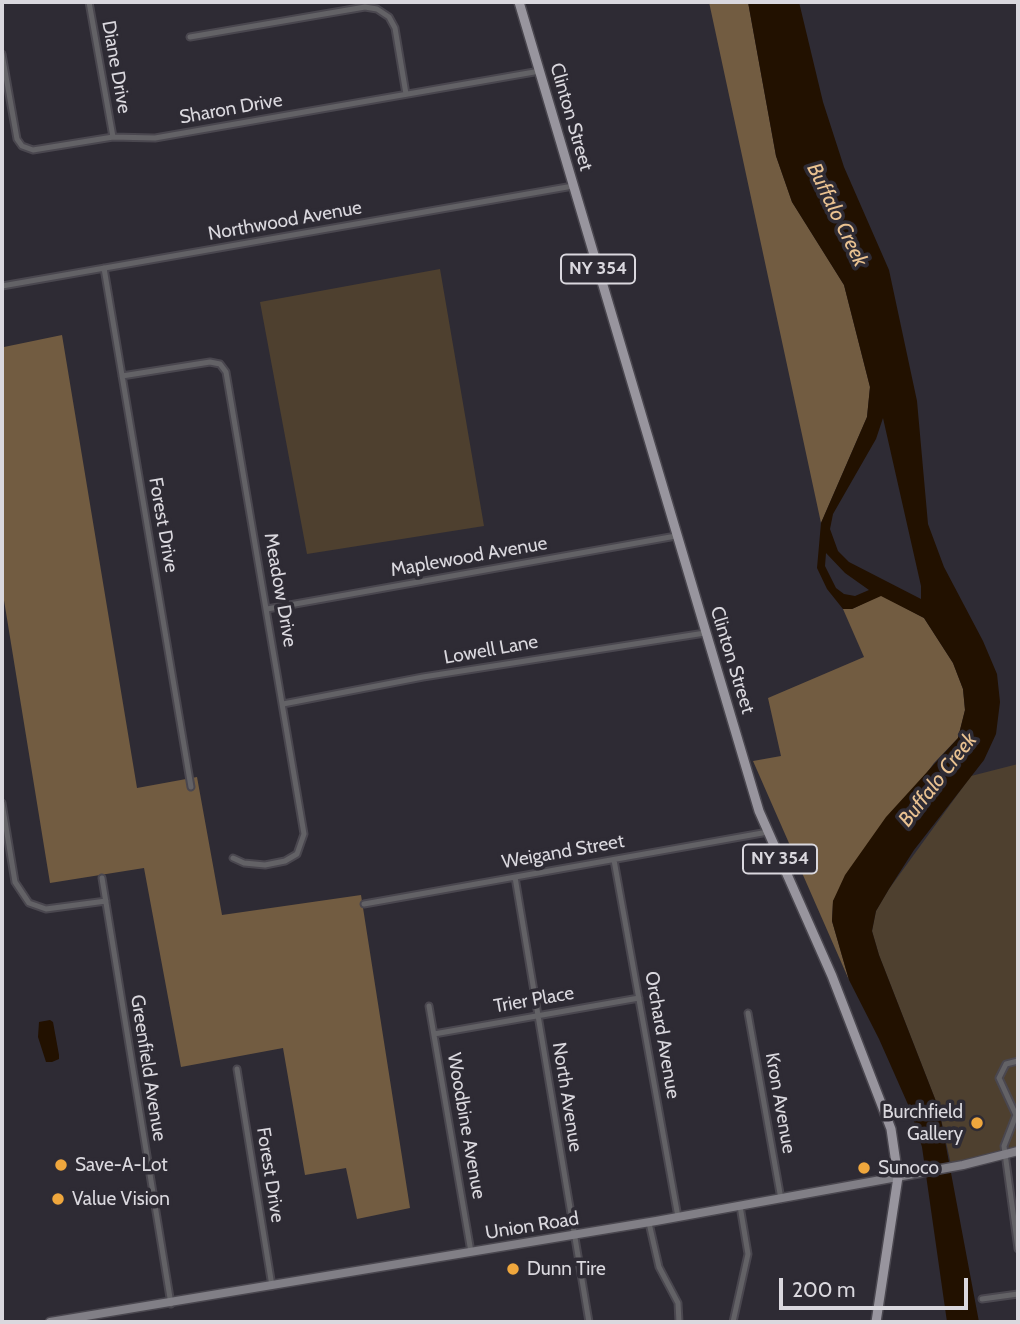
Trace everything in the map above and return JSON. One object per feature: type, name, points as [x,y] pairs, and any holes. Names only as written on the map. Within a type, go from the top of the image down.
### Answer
[{"type":"main road","name":"Clinton Street","points":[[519,2],[705,633],[768,832],[832,976],[891,1129],[898,1177],[876,1322]]},
{"type":"main road","name":"Union Road","points":[[50,1322],[649,1223],[963,1165],[1018,1151]]},
{"type":"street","name":"Diane Drive","points":[[89,2],[113,137]]},
{"type":"street","points":[[190,37],[365,7],[377,9],[389,18],[395,28],[406,94]]},
{"type":"street","name":"Sharon Drive","points":[[2,54],[17,139],[22,146],[33,150],[113,137],[155,138],[540,71]]},
{"type":"street","name":"Northwood Avenue","points":[[2,286],[573,186]]},
{"type":"street","name":"Forest Drive","points":[[104,268],[191,788]]},
{"type":"street","name":"Meadow Drive","points":[[122,376],[210,362],[224,368],[304,834],[297,854],[275,863],[244,863],[233,858]]},
{"type":"street","name":"Maplewood Avenue","points":[[267,609],[677,536]]},
{"type":"street","name":"Lowell Lane","points":[[282,704],[423,677],[705,633]]},
{"type":"street","points":[[2,803],[15,882],[29,903],[46,909],[106,901]]},
{"type":"street","name":"Weigand Street","points":[[364,904],[768,832]]},
{"type":"street","name":"Orchard Avenue","points":[[614,860],[678,1217]]},
{"type":"street","name":"North Avenue","points":[[515,877],[589,1322]]},
{"type":"street","name":"Greenfield Avenue","points":[[102,878],[171,1304]]},
{"type":"street","name":"Trier Place","points":[[434,1034],[639,998]]},
{"type":"street","name":"Woodbine Avenue","points":[[429,1006],[471,1252]]},
{"type":"street","name":"Kron Avenue","points":[[748,1013],[781,1199]]},
{"type":"street","points":[[1018,1061],[1006,1064],[999,1078],[1016,1114],[1004,1142],[1018,1249]]},
{"type":"street","name":"Forest Drive","points":[[237,1069],[272,1286]]},
{"type":"street","points":[[733,1322],[748,1254],[740,1206]]},
{"type":"street","points":[[649,1223],[659,1267],[678,1303],[679,1322]]},
{"type":"street","points":[[982,1299],[1018,1294]]},
{"type":"shaded area","points":[[709,2],[748,2],[776,156],[792,202],[844,285],[870,387],[867,417],[821,523]]},
{"type":"shaded area","points":[[440,269],[484,526],[307,554],[260,302]]},
{"type":"shaded area","points":[[62,335],[137,788],[197,777],[222,915],[361,895],[410,1208],[357,1219],[346,1168],[305,1175],[283,1048],[181,1067],[144,868],[50,883],[2,588],[2,336],[4,347]]},
{"type":"shaded area","points":[[881,595],[924,618],[953,663],[963,689],[965,710],[958,738],[934,763],[833,901],[832,921],[849,980],[753,761],[781,756],[768,698],[864,657],[843,609],[852,609]]},
{"type":"shaded area","points":[[1018,764],[1018,1151],[951,1165],[939,1109],[872,931],[876,911],[889,889],[971,776]]},
{"type":"water","name":"Buffalo Creek","points":[[748,2],[799,2],[823,102],[844,167],[889,270],[917,401],[928,524],[944,567],[983,641],[997,674],[1000,702],[996,734],[984,760],[914,850],[876,911],[872,931],[939,1109],[979,1322],[947,1322],[922,1147],[910,1109],[849,980],[832,921],[833,901],[845,875],[886,817],[958,738],[965,710],[963,689],[953,663],[924,618],[881,596],[852,609],[843,609],[827,589],[817,568],[821,523],[867,417],[870,387],[844,285],[792,202],[776,156]],"holes":[[[883,418],[921,586],[921,599],[849,562],[838,551],[830,529],[833,514],[876,439]],[[826,553],[845,573],[869,590],[855,596],[844,594],[836,588],[825,566]]]},
{"type":"water","points":[[39,1022],[53,1022],[59,1059],[46,1062],[38,1037]]},
{"type":"place","name":"Burchfield Gallery","points":[[977,1123]]},
{"type":"place","name":"Save-A-Lot","points":[[61,1165]]},
{"type":"place","name":"Sunoco","points":[[864,1168]]},
{"type":"place","name":"Value Vision","points":[[58,1199]]},
{"type":"place","name":"Dunn Tire","points":[[513,1269]]}]
